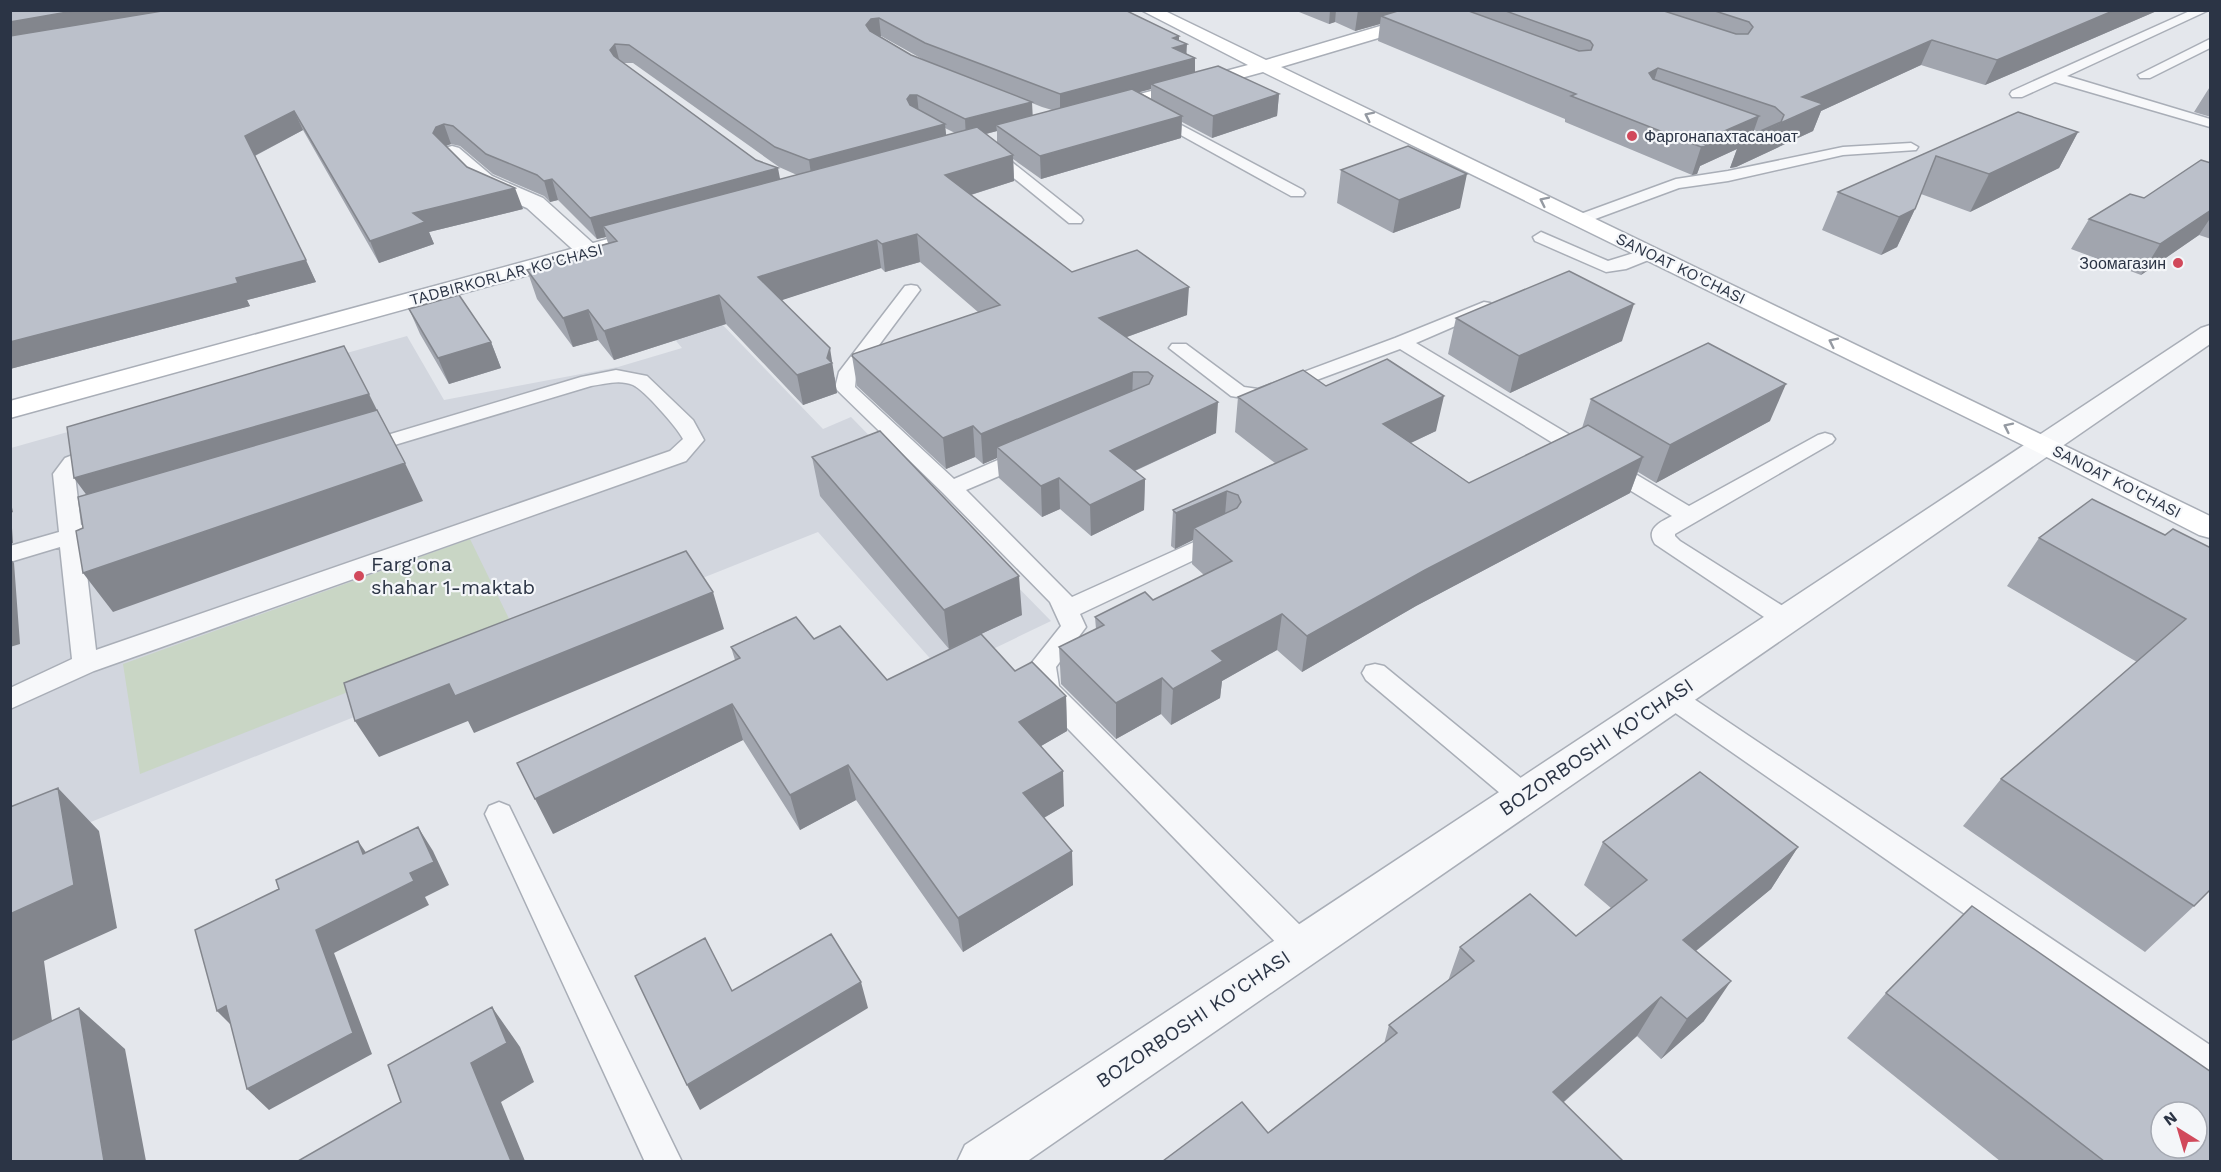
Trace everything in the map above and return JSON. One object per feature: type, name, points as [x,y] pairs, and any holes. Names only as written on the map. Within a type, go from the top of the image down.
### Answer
[{"type":"main road","name":"SANOAT KO'CHASI","points":[[1149,10],[2043,444],[2211,528]]},
{"type":"main road","points":[[1090,114],[1446,17]]},
{"type":"main road","points":[[974,145],[1003,137]]},
{"type":"main road","name":"TADBIRKORLAR KO'CHASI","points":[[10,411],[643,236]]},
{"type":"street","points":[[452,152],[484,181],[535,203],[588,251]]},
{"type":"street","name":"BOZORBOSHI KO'CHASI","points":[[982,1161],[2043,444],[2211,333]]},
{"type":"lane","points":[[2017,94],[2203,10]]},
{"type":"lane","points":[[2145,75],[2211,44]]},
{"type":"lane","points":[[2054,77],[2211,123]]},
{"type":"lane","points":[[1132,102],[1297,193]]},
{"type":"lane","points":[[974,145],[1075,220]]},
{"type":"lane","points":[[1676,184],[1728,176],[1843,151],[1911,147]]},
{"type":"lane","points":[[1581,219],[1676,184],[1725,162]]},
{"type":"lane","points":[[1541,237],[1606,267],[1620,266],[1650,253]]},
{"type":"lane","points":[[911,290],[846,376],[845,388],[951,488],[1060,598],[1074,627],[1043,665],[1046,690],[1301,947]]},
{"type":"lane","points":[[1179,348],[1238,392],[1260,395],[1402,342],[1497,301]]},
{"type":"lane","points":[[1402,342],[1688,516]]},
{"type":"lane","points":[[10,699],[85,664],[678,456],[694,440],[686,424],[640,380],[616,376],[588,381],[335,457]]},
{"type":"lane","points":[[1785,619],[1663,539],[1664,530],[1825,439]]},
{"type":"lane","points":[[85,664],[64,474],[73,463],[93,454],[127,444]]},
{"type":"lane","points":[[951,488],[1046,448]]},
{"type":"lane","points":[[10,555],[129,519]]},
{"type":"lane","points":[[1066,610],[1226,537]]},
{"type":"lane","points":[[1375,673],[1523,796]]},
{"type":"lane","points":[[1670,696],[2211,1064]]},
{"type":"lane","points":[[499,814],[664,1161]]},
{"type":"shaded area","name":"Farg'ona shahar 1-maktab","points":[[719,321],[823,429],[851,417],[1051,621],[943,673],[818,532],[18,851],[11,809],[11,448],[407,336],[444,400],[618,367],[682,348],[672,336]]},
{"type":"green space","points":[[470,539],[513,627],[140,774],[123,664]]},
{"type":"building","points":[[10,10],[79,10],[10,22]]},
{"type":"building","points":[[168,10],[1125,10],[1179,36],[1173,38],[1187,44],[1173,48],[1195,58],[1060,94],[925,43],[879,18],[871,19],[866,25],[870,31],[911,55],[1032,102],[965,119],[917,95],[910,95],[907,99],[910,105],[945,124],[809,160],[775,147],[629,45],[615,44],[610,50],[614,56],[756,160],[778,168],[590,218],[552,179],[544,181],[537,175],[486,154],[453,126],[444,124],[436,127],[433,133],[467,167],[515,188],[413,213],[425,222],[370,241],[294,111],[245,136],[306,260],[236,278],[238,283],[10,342],[10,36]]},
{"type":"building","points":[[1401,10],[1466,10],[1579,51],[1591,50],[1593,45],[1590,41],[1503,10],[1661,10],[1736,34],[1748,34],[1753,27],[1749,22],[1712,10],[2115,10],[1997,60],[1932,40],[1802,97],[1823,104],[1740,140],[1781,122],[1784,115],[1775,107],[1658,68],[1649,73],[1653,79],[1759,116],[1708,138],[1704,144],[1706,146],[1701,147],[1571,96],[1576,94],[1381,16]]},
{"type":"building","points":[[1218,66],[1279,94],[1213,116],[1151,84]]},
{"type":"building","points":[[1132,89],[1182,116],[1040,156],[996,125]]},
{"type":"building","points":[[2018,112],[2078,132],[1989,174],[1936,156],[1915,209],[1899,217],[1838,192]]},
{"type":"building","points":[[977,127],[1013,155],[945,175],[1072,272],[1137,250],[1189,287],[1099,318],[1218,402],[1110,451],[1145,479],[1090,505],[1059,478],[1041,486],[997,447],[1149,384],[1153,376],[1148,372],[1133,372],[981,434],[973,426],[943,438],[852,356],[1000,305],[917,234],[882,244],[877,240],[758,277],[830,348],[827,358],[832,363],[797,375],[719,295],[604,331],[588,310],[563,318],[527,270],[577,256],[575,253],[617,241],[603,226]]},
{"type":"building","points":[[1408,146],[1467,174],[1399,200],[1341,170]]},
{"type":"building","points":[[2201,160],[2211,163],[2211,210],[2160,244],[2089,219],[2130,194],[2144,198]]},
{"type":"building","points":[[1569,271],[1634,304],[1519,356],[1456,318]]},
{"type":"building","points":[[459,295],[491,342],[438,358],[409,309]]},
{"type":"building","points":[[1708,343],[1786,384],[1670,445],[1591,399]]},
{"type":"building","points":[[344,346],[369,394],[74,478],[67,427]]},
{"type":"building","points":[[1387,359],[1444,396],[1383,424],[1469,483],[1588,425],[1643,457],[1425,570],[1307,636],[1282,614],[1212,651],[1223,661],[1173,689],[1162,678],[1116,703],[1059,647],[1104,625],[1095,617],[1145,592],[1153,600],[1232,561],[1194,528],[1237,508],[1241,502],[1238,495],[1227,491],[1176,513],[1173,510],[1307,449],[1238,397],[1303,370],[1326,386]]},
{"type":"building","points":[[377,410],[405,463],[83,573],[76,531],[83,528],[78,497]]},
{"type":"building","points":[[880,431],[1019,576],[944,610],[812,457]]},
{"type":"building","points":[[2092,499],[2165,535],[2173,529],[2211,548],[2211,889],[2194,906],[2001,779],[2186,619],[2039,538]]},
{"type":"building","points":[[686,551],[713,592],[455,696],[449,684],[355,721],[344,683]]},
{"type":"building","points":[[796,617],[814,639],[840,626],[887,680],[981,634],[1015,671],[1032,662],[1066,696],[1019,722],[1063,771],[1023,793],[1072,851],[958,918],[848,765],[790,795],[732,704],[535,799],[517,763],[740,658],[731,647]]},
{"type":"building","points":[[1700,772],[1798,847],[1683,940],[1731,981],[1687,1019],[1661,997],[1553,1092],[1623,1161],[1163,1161],[1242,1102],[1268,1133],[1397,1033],[1389,1025],[1474,961],[1460,947],[1530,894],[1576,936],[1647,880],[1603,842]]},
{"type":"building","points":[[58,788],[74,885],[10,914],[10,807]]},
{"type":"building","points":[[418,827],[434,862],[410,873],[414,881],[316,930],[353,1033],[247,1089],[226,1006],[217,1011],[195,930],[279,889],[276,880],[358,841],[363,854]]},
{"type":"building","points":[[1972,906],[2211,1072],[2211,1161],[2104,1161],[1886,993]]},
{"type":"building","points":[[831,934],[861,982],[687,1085],[635,976],[705,938],[732,991]]},
{"type":"building","points":[[492,1007],[507,1043],[471,1063],[511,1161],[298,1161],[401,1102],[388,1065]]},
{"type":"building","points":[[79,1008],[104,1161],[10,1161],[10,1041]]},
{"type":"place","name":"Фаргонапахтасаноат","points":[[1632,136]]},
{"type":"place","name":"Зоомагазин","points":[[2178,263]]},
{"type":"place","name":"Farg'ona shahar 1-maktab","points":[[359,576]]}]
